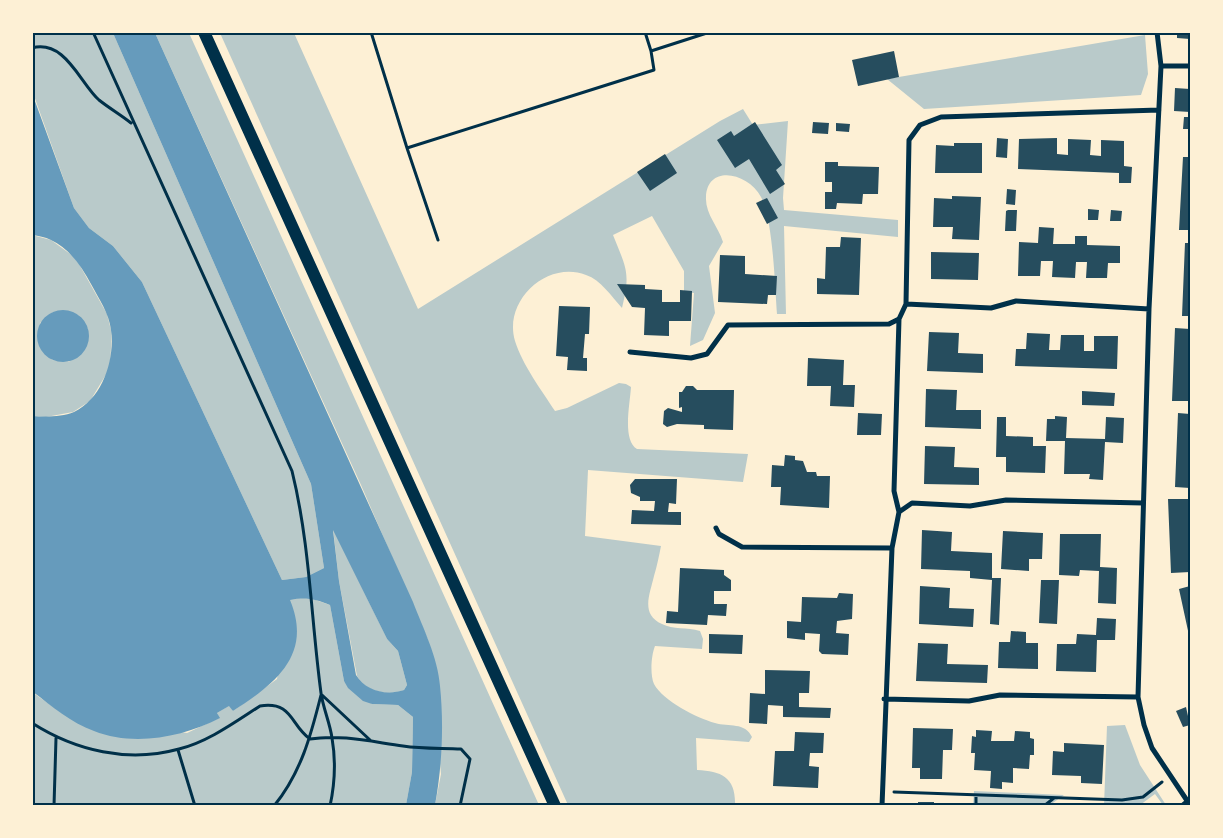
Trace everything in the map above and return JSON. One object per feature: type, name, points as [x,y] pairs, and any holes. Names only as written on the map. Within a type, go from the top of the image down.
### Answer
[{"type":"main road","points":[[204,32],[555,806]]},
{"type":"street","points":[[1157,32],[1161,66],[1149,309],[1138,697],[1144,725],[1152,748],[1189,801]]},
{"type":"street","points":[[1161,66],[1190,66]]},
{"type":"street","points":[[882,806],[884,699],[892,548],[899,512],[894,491],[899,319],[906,304],[908,140],[920,125],[942,117],[1158,110]]},
{"type":"street","points":[[906,304],[992,308],[1016,301],[1149,309]]},
{"type":"street","points":[[630,352],[691,358],[708,354],[728,325],[889,324],[899,319]]},
{"type":"street","points":[[899,512],[912,503],[970,506],[1006,500],[1143,503]]},
{"type":"street","points":[[716,528],[719,534],[742,547],[892,548]]},
{"type":"street","points":[[884,699],[969,701],[1000,694],[1138,697]]},
{"type":"lane","points":[[1180,806],[1189,801]]},
{"type":"path","points":[[93,32],[133,124],[292,471],[298,496],[314,606],[321,695],[332,738],[335,782],[330,806]]},
{"type":"path","points":[[371,32],[438,240]]},
{"type":"path","points":[[407,148],[654,70],[645,32]]},
{"type":"path","points":[[651,51],[710,32]]},
{"type":"path","points":[[33,46],[42,45],[61,55],[76,70],[98,99],[133,124]]},
{"type":"path","points":[[274,806],[292,779],[310,739],[321,695]]},
{"type":"path","points":[[321,695],[371,741]]},
{"type":"path","points":[[32,723],[56,738],[87,750],[113,754],[178,750],[199,742],[260,706],[271,705],[284,709],[302,733],[310,739],[332,738],[405,746],[462,749],[470,759],[460,806]]},
{"type":"path","points":[[54,806],[56,738]]},
{"type":"path","points":[[178,750],[195,806]]},
{"type":"path","points":[[882,791],[1133,800],[1143,797],[1170,775]]},
{"type":"path","points":[[976,795],[976,806]]},
{"type":"path","points":[[1044,806],[1054,798]]},
{"type":"shaded area","points":[[32,33],[113,33],[311,484],[324,568],[306,577],[282,580],[142,282],[113,246],[89,228],[74,208],[33,93]]},
{"type":"shaded area","points":[[155,33],[189,33],[539,805],[435,805],[441,774],[428,640],[361,485]]},
{"type":"shaded area","points":[[220,33],[294,33],[418,309],[720,121],[743,109],[753,125],[788,121],[783,198],[784,210],[898,220],[898,237],[784,226],[786,314],[777,314],[771,237],[761,197],[755,188],[738,177],[720,176],[708,186],[706,197],[708,209],[723,242],[709,266],[715,313],[703,340],[690,346],[694,293],[684,292],[684,271],[652,216],[613,235],[624,263],[627,278],[622,308],[606,289],[591,277],[571,272],[557,273],[531,287],[522,299],[516,312],[513,326],[518,350],[555,411],[567,408],[619,383],[626,384],[631,387],[628,430],[632,444],[637,449],[748,454],[743,482],[588,470],[585,536],[661,546],[649,596],[648,603],[651,615],[655,620],[666,626],[700,631],[703,639],[702,649],[655,646],[651,665],[654,684],[665,697],[690,713],[715,723],[741,727],[749,732],[752,737],[749,742],[696,738],[697,770],[714,772],[726,778],[733,788],[735,805],[568,805]]},
{"type":"shaded area","points":[[1145,35],[1148,74],[1141,95],[924,109],[887,79]]},
{"type":"shaded area","points":[[32,235],[51,240],[73,256],[107,314],[111,330],[110,368],[90,401],[73,412],[46,417],[33,416]],"holes":[[[53,312],[78,315],[88,329],[69,362],[52,360],[40,323]]]},
{"type":"shaded area","points":[[333,528],[387,639],[398,651],[407,685],[404,690],[391,693],[371,689],[357,676],[339,581]]},
{"type":"shaded area","points":[[307,597],[330,605],[344,681],[372,704],[398,705],[413,717],[412,772],[406,805],[33,805],[32,692],[62,713],[187,733],[219,718],[217,713],[230,705],[233,711],[277,679],[290,599]]},
{"type":"shaded area","points":[[1125,725],[1140,765],[1166,805],[1163,805],[1155,794],[1140,805],[1104,806],[1107,726]]},
{"type":"shaded area","points":[[974,791],[1064,795],[1050,805],[973,806]]},
{"type":"water","points":[[113,33],[155,33],[413,602],[439,675],[442,746],[435,805],[406,805],[412,772],[413,717],[398,705],[372,704],[363,701],[348,688],[344,681],[330,605],[320,601],[310,599],[290,600],[296,619],[297,637],[293,652],[286,666],[276,679],[263,690],[233,711],[229,706],[217,713],[220,718],[206,725],[158,738],[142,739],[109,736],[77,724],[33,692],[33,416],[64,415],[84,406],[100,388],[105,377],[109,365],[112,341],[106,312],[79,265],[70,253],[58,244],[46,238],[33,235],[32,93],[74,208],[89,228],[113,246],[142,282],[282,580],[306,577],[324,568],[311,484]],"holes":[[[333,530],[387,639],[398,651],[407,685],[404,690],[397,692],[377,691],[365,685],[356,675],[339,581]]]},
{"type":"water","points":[[63,310],[77,314],[85,322],[89,336],[85,350],[77,358],[63,362],[49,358],[41,350],[37,336],[41,322],[49,314]]},
{"type":"building","points":[[1177,32],[1190,32],[1190,39],[1177,38]]},
{"type":"building","points":[[894,51],[899,77],[858,86],[852,60]]},
{"type":"building","points":[[1175,88],[1190,89],[1190,112],[1174,111]]},
{"type":"building","points":[[1184,117],[1190,117],[1190,129],[1183,129]]},
{"type":"building","points":[[755,122],[782,165],[776,170],[785,184],[770,194],[749,159],[735,168],[717,140],[731,131],[734,136]]},
{"type":"building","points":[[813,122],[829,123],[828,134],[812,133]]},
{"type":"building","points":[[836,123],[850,124],[849,132],[836,131]]},
{"type":"building","points":[[997,138],[1008,139],[1007,158],[996,157]]},
{"type":"building","points":[[1057,138],[1057,154],[1068,155],[1068,139],[1091,140],[1090,155],[1101,156],[1101,140],[1124,141],[1124,166],[1132,167],[1131,183],[1119,183],[1119,173],[1018,169],[1019,139]]},
{"type":"building","points":[[954,143],[982,143],[982,173],[935,173],[936,145],[954,146]]},
{"type":"building","points":[[1189,152],[1190,230],[1179,230],[1183,157],[1189,157]]},
{"type":"building","points":[[665,154],[677,173],[650,191],[637,172]]},
{"type":"building","points":[[825,162],[838,162],[838,166],[879,167],[878,194],[863,194],[862,204],[837,203],[836,209],[825,209],[825,192],[832,192],[832,182],[825,182]]},
{"type":"building","points":[[1007,189],[1016,190],[1015,205],[1006,204]]},
{"type":"building","points":[[952,196],[981,197],[979,240],[952,239],[953,227],[933,227],[934,198],[952,199]]},
{"type":"building","points":[[767,198],[778,218],[767,224],[756,203]]},
{"type":"building","points":[[1088,209],[1099,210],[1098,220],[1088,220]]},
{"type":"building","points":[[1017,210],[1016,231],[1005,231],[1006,211]]},
{"type":"building","points":[[1111,210],[1122,211],[1121,221],[1110,221]]},
{"type":"building","points":[[1039,227],[1054,228],[1053,244],[1075,244],[1075,236],[1087,236],[1087,245],[1120,246],[1120,263],[1108,263],[1107,278],[1086,278],[1087,262],[1076,262],[1075,278],[1052,277],[1053,261],[1041,261],[1040,276],[1018,276],[1019,242],[1038,243]]},
{"type":"building","points":[[841,237],[861,238],[859,295],[817,294],[817,278],[825,279],[826,247],[840,247]]},
{"type":"building","points":[[1185,243],[1190,243],[1190,316],[1182,316]]},
{"type":"building","points":[[931,252],[979,253],[978,280],[931,279]]},
{"type":"building","points":[[720,255],[745,256],[745,274],[777,276],[776,295],[768,295],[767,304],[718,302]]},
{"type":"building","points":[[617,284],[645,285],[645,289],[662,290],[662,302],[680,302],[680,290],[692,291],[691,321],[669,321],[669,336],[644,335],[645,308],[632,307]]},
{"type":"building","points":[[559,306],[590,307],[589,334],[585,334],[583,358],[587,358],[587,371],[567,370],[568,357],[556,356]]},
{"type":"building","points":[[1175,328],[1190,329],[1190,401],[1172,401]]},
{"type":"building","points":[[929,332],[959,333],[958,353],[983,354],[983,373],[927,371]]},
{"type":"building","points":[[1027,333],[1050,334],[1049,350],[1060,350],[1061,335],[1084,335],[1084,351],[1094,351],[1094,336],[1118,336],[1117,369],[1015,366],[1016,349],[1026,349]]},
{"type":"building","points":[[808,358],[844,360],[843,385],[855,385],[854,407],[830,406],[831,386],[807,386]]},
{"type":"building","points":[[686,386],[693,386],[697,390],[734,390],[733,430],[704,429],[704,425],[677,424],[667,427],[663,424],[664,411],[668,408],[682,412],[682,407],[679,408],[679,392],[682,392]]},
{"type":"building","points":[[926,389],[957,390],[956,410],[981,410],[981,429],[925,427]]},
{"type":"building","points":[[1082,391],[1115,393],[1114,406],[1082,405]]},
{"type":"building","points":[[858,413],[882,414],[881,435],[857,435]]},
{"type":"building","points":[[1178,413],[1190,414],[1190,488],[1175,487]]},
{"type":"building","points":[[1055,416],[1067,417],[1066,438],[1105,439],[1106,417],[1124,418],[1123,443],[1105,442],[1103,480],[1089,479],[1090,474],[1064,474],[1065,441],[1046,441],[1047,419],[1055,419]]},
{"type":"building","points":[[997,417],[1006,417],[1006,436],[1033,437],[1033,446],[1046,446],[1045,473],[1006,472],[1006,457],[996,457]]},
{"type":"building","points":[[925,446],[955,447],[954,467],[979,468],[979,485],[924,484]]},
{"type":"building","points":[[785,455],[795,456],[795,460],[803,461],[807,472],[816,472],[817,476],[830,476],[829,508],[780,505],[781,487],[771,487],[772,465],[784,466]]},
{"type":"building","points":[[635,479],[677,479],[676,504],[669,503],[668,512],[681,512],[681,525],[631,524],[632,510],[654,511],[655,501],[640,501],[640,497],[631,493],[630,485]]},
{"type":"building","points":[[1168,499],[1190,499],[1190,572],[1171,573]]},
{"type":"building","points":[[922,530],[952,532],[951,551],[992,553],[992,578],[1001,578],[999,625],[990,624],[992,580],[970,578],[970,571],[921,569]]},
{"type":"building","points":[[1003,531],[1043,533],[1042,559],[1029,559],[1029,571],[1001,569]]},
{"type":"building","points":[[1060,534],[1101,534],[1100,567],[1117,568],[1116,604],[1098,603],[1099,571],[1080,570],[1079,576],[1059,575]]},
{"type":"building","points":[[680,568],[724,570],[724,575],[731,580],[731,591],[714,591],[714,604],[727,604],[726,616],[708,615],[707,625],[666,623],[667,611],[678,612]]},
{"type":"building","points":[[1041,580],[1059,580],[1057,624],[1039,623]]},
{"type":"building","points":[[920,586],[950,588],[949,608],[974,609],[973,627],[919,624]]},
{"type":"building","points":[[1190,586],[1190,640],[1179,589]]},
{"type":"building","points":[[839,593],[853,594],[852,619],[837,621],[836,633],[849,634],[848,655],[822,654],[819,651],[820,634],[805,633],[805,640],[787,638],[787,621],[801,622],[802,597],[837,598]]},
{"type":"building","points":[[1097,618],[1116,619],[1115,640],[1097,640],[1096,672],[1056,671],[1057,644],[1076,644],[1077,634],[1096,635]]},
{"type":"building","points":[[1011,631],[1026,632],[1026,643],[1038,643],[1038,669],[998,668],[999,642],[1010,642]]},
{"type":"building","points":[[709,634],[743,635],[742,654],[709,653]]},
{"type":"building","points":[[918,643],[948,644],[947,664],[988,665],[987,683],[916,681]]},
{"type":"building","points":[[765,670],[810,671],[809,693],[799,693],[799,707],[831,708],[830,718],[783,717],[783,706],[768,705],[767,724],[749,723],[750,693],[765,694]]},
{"type":"building","points":[[1186,707],[1190,725],[1183,727],[1176,711]]},
{"type":"building","points":[[913,728],[953,729],[952,750],[943,750],[942,779],[920,779],[920,768],[912,768]]},
{"type":"building","points":[[976,730],[992,731],[991,741],[1014,741],[1015,731],[1030,732],[1030,738],[1034,739],[1034,755],[1030,755],[1029,769],[1013,768],[1013,783],[1002,782],[1002,789],[990,788],[991,771],[974,770],[975,753],[971,753],[972,736],[976,737]]},
{"type":"building","points":[[795,732],[824,733],[823,753],[810,753],[809,766],[819,767],[818,788],[773,786],[775,751],[794,751]]},
{"type":"building","points":[[1064,743],[1104,745],[1102,784],[1081,783],[1081,776],[1052,775],[1053,751],[1064,752]]},
{"type":"building","points":[[918,802],[934,802],[934,806],[918,806]]}]
